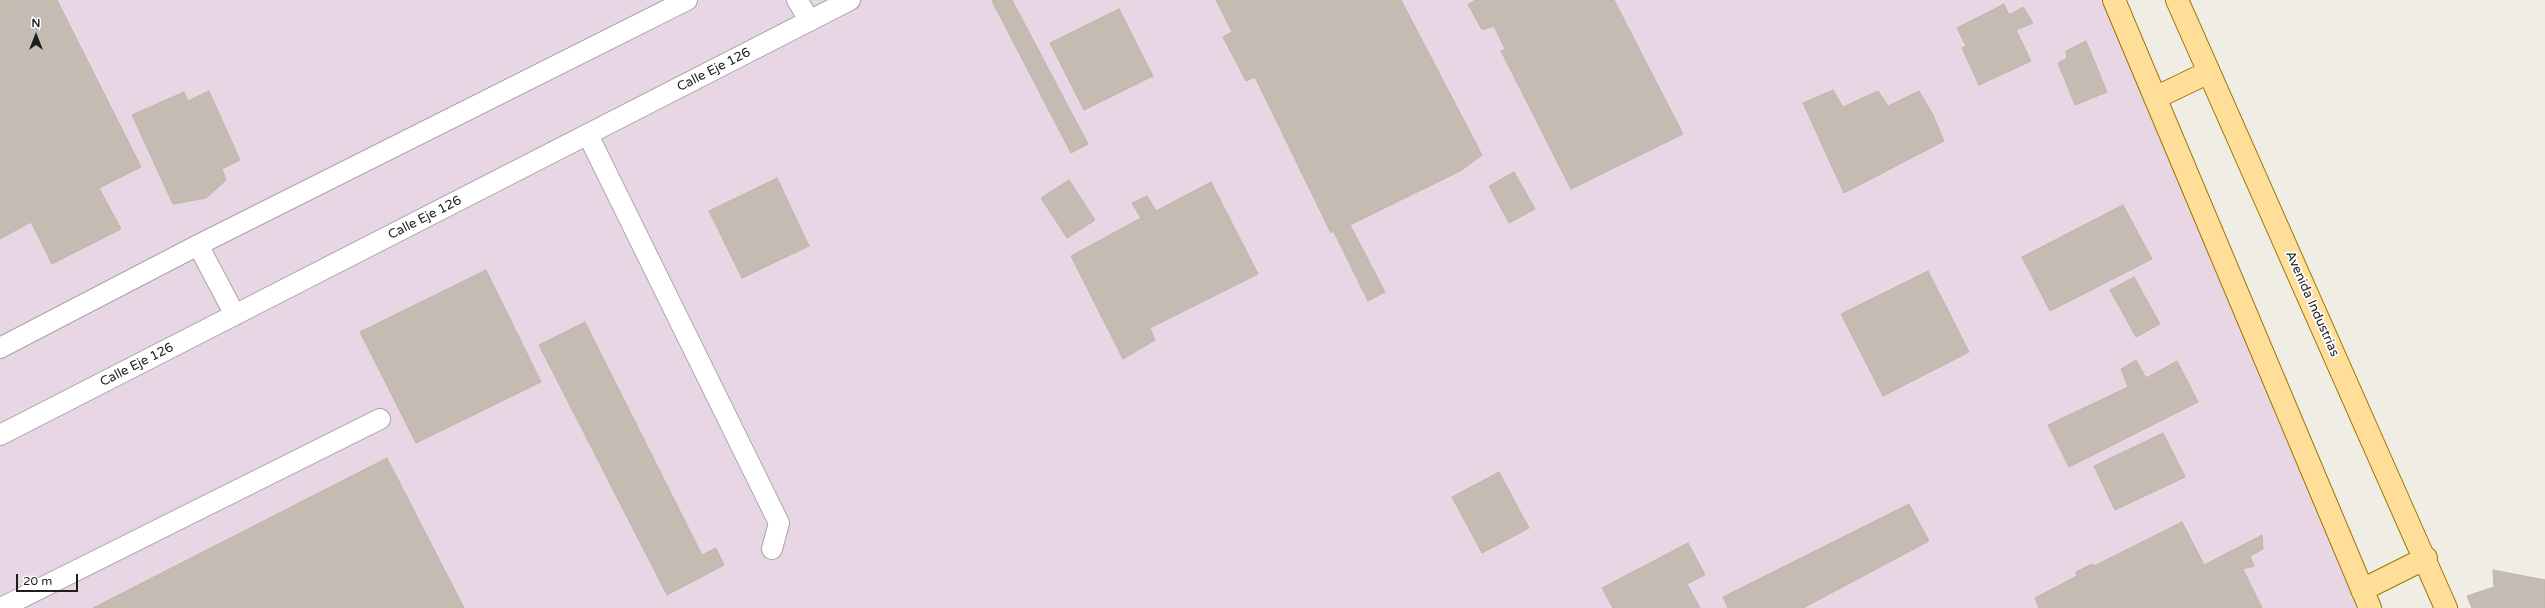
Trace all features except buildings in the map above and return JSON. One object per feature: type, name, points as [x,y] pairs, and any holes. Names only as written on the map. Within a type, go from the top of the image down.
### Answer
[{"type":"main road","points":[[2114,0],[2366,599],[2426,558]]},
{"type":"main road","name":"Avenida Industrias","points":[[2177,0],[2426,558],[2446,608]]},
{"type":"main road","points":[[2155,98],[2209,72]]},
{"type":"street","points":[[0,348],[198,245],[687,0]]},
{"type":"street","points":[[797,0],[810,21]]},
{"type":"street","name":"Calle Eje 126","points":[[0,434],[588,135],[848,0]]},
{"type":"street","points":[[588,135],[779,523],[772,549]]},
{"type":"street","points":[[198,245],[235,315]]},
{"type":"street","points":[[2,608],[380,419]]},
{"type":"shaded area","points":[[0,0],[2109,0],[2362,608],[0,608]]}]
